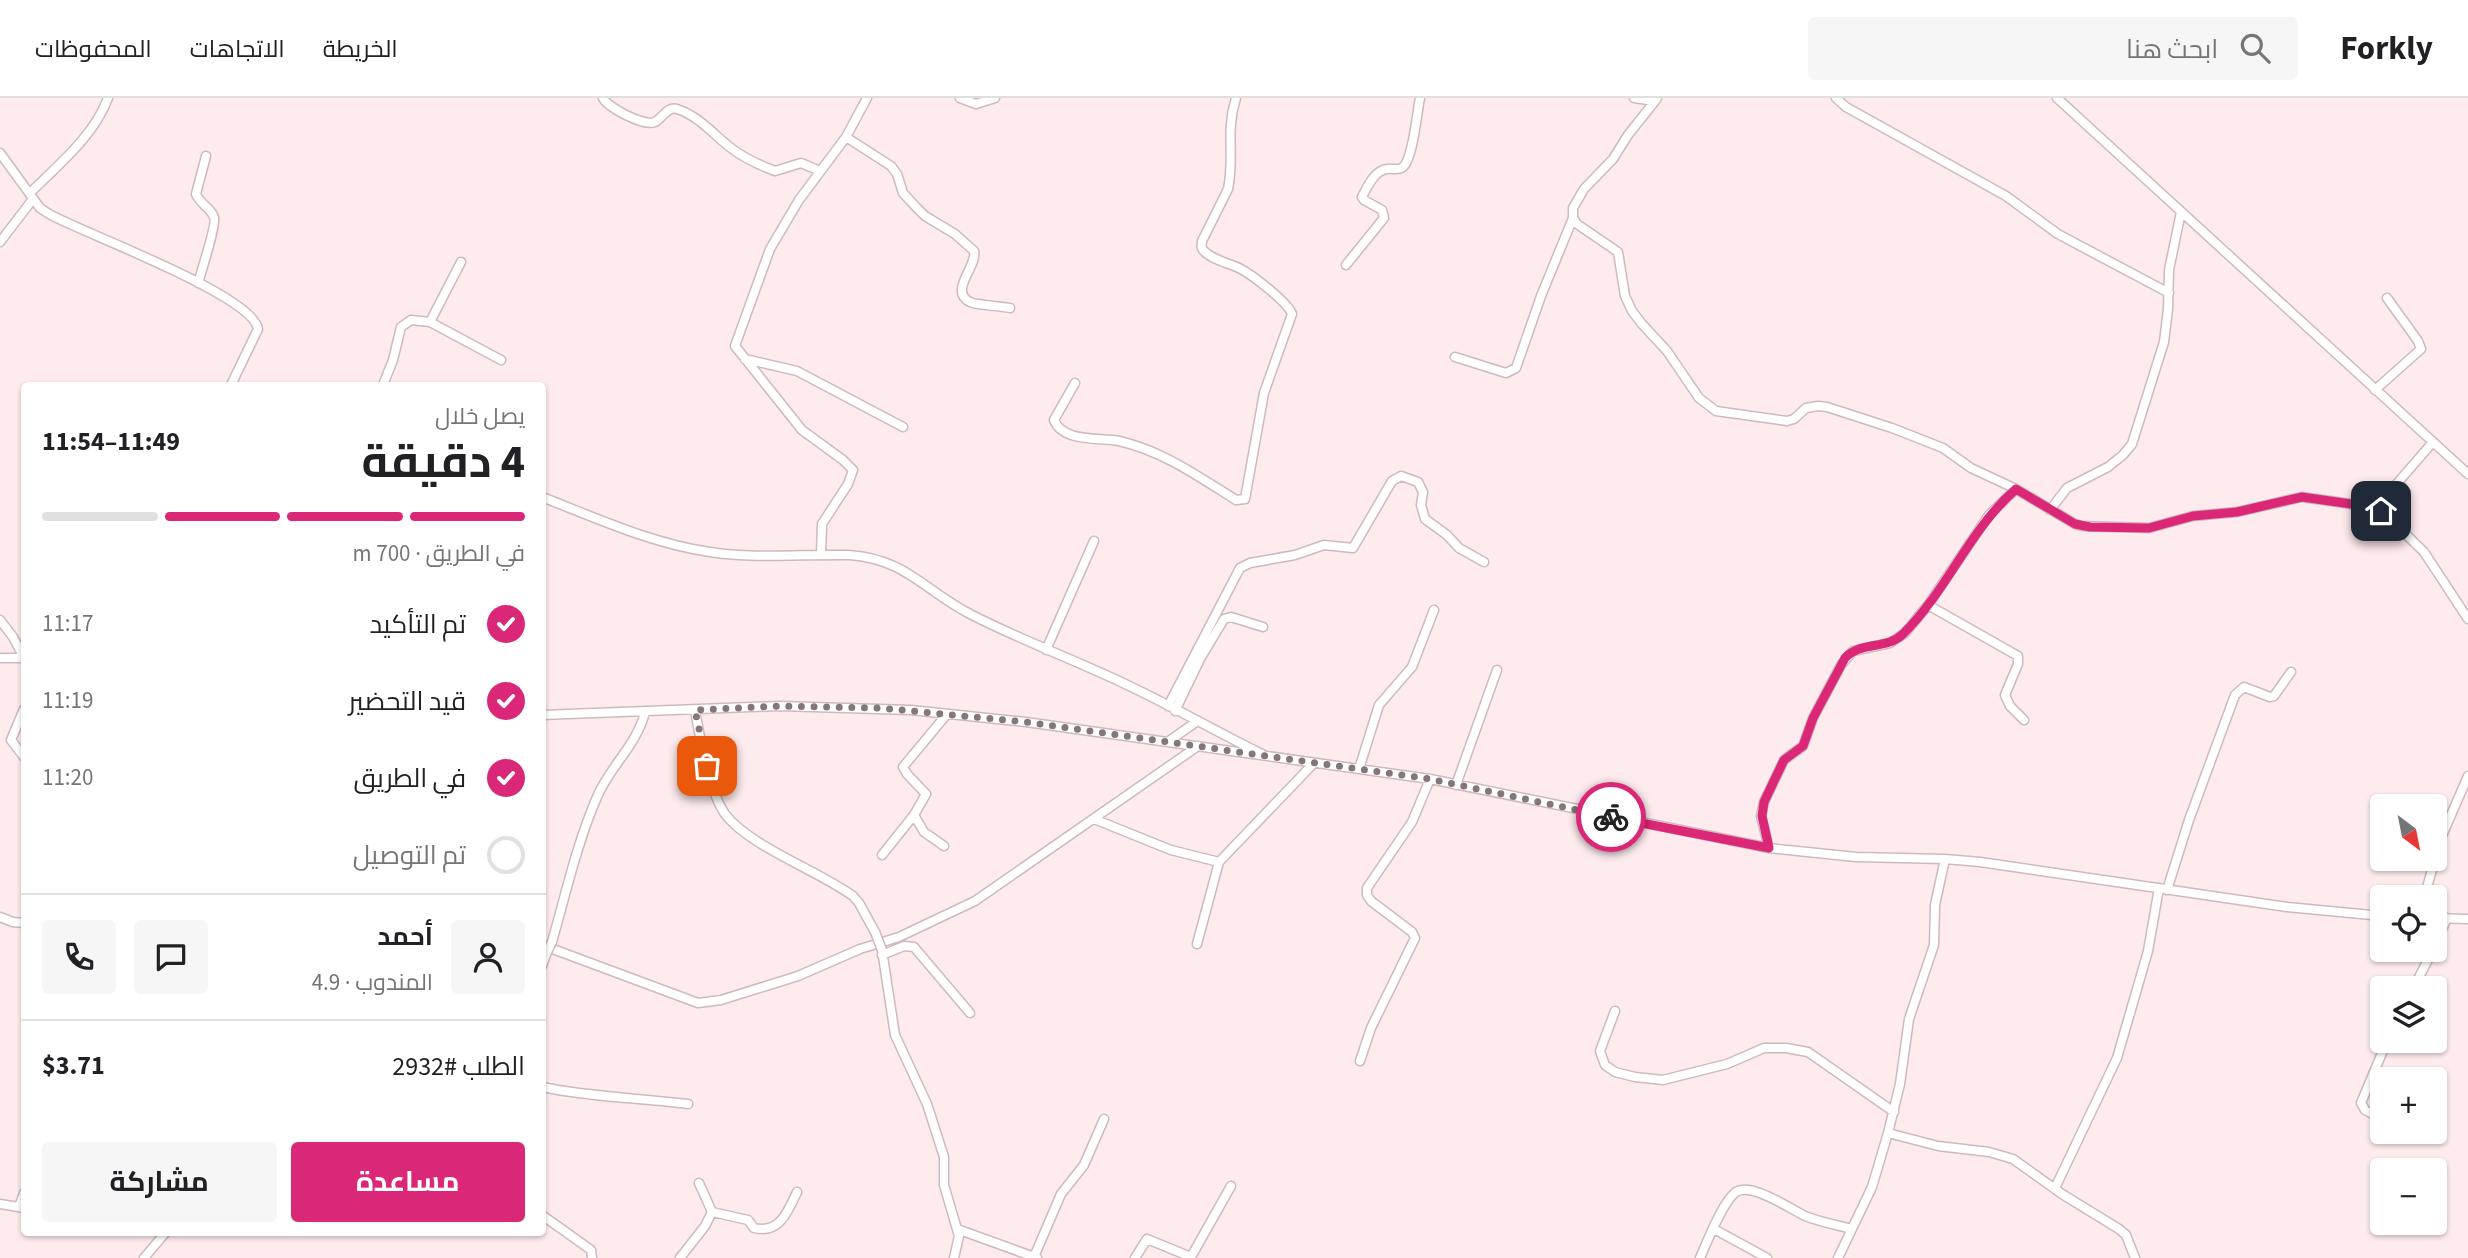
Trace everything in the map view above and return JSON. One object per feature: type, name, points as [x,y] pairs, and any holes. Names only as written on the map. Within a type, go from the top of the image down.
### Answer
[{"type":"street","points":[[0,242],[32,196],[99,118],[108,98]]},
{"type":"street","points":[[603,98],[607,105],[644,123],[656,122],[668,110],[678,110],[710,128],[729,147],[746,158],[775,171],[801,163],[820,171]]},
{"type":"street","points":[[821,554],[822,524],[848,484],[853,470],[802,430],[735,346],[762,266],[779,233],[846,137],[867,98]]},
{"type":"street","points":[[960,98],[976,104],[995,98]]},
{"type":"street","points":[[1075,383],[1054,421],[1058,428],[1077,437],[1114,440],[1138,447],[1188,468],[1236,500],[1245,499],[1264,393],[1292,314],[1286,303],[1261,282],[1241,268],[1206,254],[1202,247],[1202,241],[1228,189],[1229,130],[1236,98]]},
{"type":"street","points":[[1346,265],[1384,218],[1382,210],[1364,201],[1362,197],[1378,173],[1405,166],[1420,98]]},
{"type":"street","points":[[1634,98],[1656,100]]},
{"type":"street","points":[[1836,98],[1846,107],[2007,195],[2059,233],[2169,293]]},
{"type":"street","points":[[2057,98],[2468,474]]},
{"type":"street","points":[[1455,357],[1506,373],[1516,368],[1573,218],[1573,208],[1584,189],[1614,159],[1628,135],[1656,100]]},
{"type":"street","points":[[846,137],[891,166],[897,174],[903,193],[916,207],[974,251],[974,260],[962,285],[962,293],[966,299],[975,304],[1010,308]]},
{"type":"street","points":[[0,153],[40,208],[55,218],[145,256],[198,283],[244,310],[257,322],[255,337],[232,382]]},
{"type":"street","points":[[198,283],[216,223],[196,194],[206,156]]},
{"type":"street","points":[[2050,510],[2067,488],[2108,467],[2132,444],[2164,342],[2169,270],[2181,212]]},
{"type":"street","points":[[1573,218],[1582,229],[1618,252],[1625,296],[1632,310],[1667,351],[1692,389],[1708,407],[1726,414],[1787,421],[1794,419],[1806,408],[1828,407],[1943,448],[1971,468],[2016,489],[2082,526],[2141,528],[2193,516],[2257,508],[2280,500],[2302,497],[2379,508],[2424,552],[2468,619]]},
{"type":"street","points":[[430,322],[461,262]]},
{"type":"street","points":[[2375,390],[2421,349],[2387,298]]},
{"type":"street","points":[[384,382],[401,327],[411,320],[430,322],[501,360]]},
{"type":"street","points":[[745,359],[797,371],[903,427]]},
{"type":"street","points":[[2379,508],[2433,442]]},
{"type":"street","points":[[1171,708],[1240,568],[1250,563],[1295,555],[1324,545],[1353,548],[1396,477],[1407,476],[1418,482],[1423,492],[1422,512],[1425,519],[1447,535],[1459,548],[1483,562]]},
{"type":"street","points":[[1769,848],[1762,816],[1764,802],[1784,760],[1803,746],[1813,718],[1841,665],[1853,651],[1897,639],[1928,605],[1989,515],[2016,489]]},
{"type":"street","points":[[546,498],[643,534],[706,552],[733,555],[866,556],[888,562],[902,568],[950,603],[1046,650],[1100,672],[1272,758]]},
{"type":"street","points":[[1046,650],[1094,541]]},
{"type":"street","points":[[1928,605],[2018,656],[2018,664],[2005,695],[2010,706],[2024,720]]},
{"type":"street","points":[[1359,769],[1379,705],[1412,667],[1434,610]]},
{"type":"street","points":[[1171,708],[1224,619],[1231,617],[1263,627]]},
{"type":"street","points":[[0,620],[21,653]]},
{"type":"street","points":[[0,658],[21,658]]},
{"type":"street","points":[[1456,785],[1497,670]]},
{"type":"street","points":[[2054,1188],[2117,1058],[2163,889],[2235,695],[2244,687],[2270,697],[2274,696],[2291,672]]},
{"type":"street","points":[[546,715],[828,706],[947,714],[1169,741],[1430,779],[1769,848],[1856,857],[1945,859],[2287,907],[2370,915]]},
{"type":"street","points":[[695,710],[707,766],[720,806],[726,815],[734,824],[763,843],[853,896],[875,932],[882,953],[895,1035],[940,1139],[944,1157],[946,1198],[957,1229],[958,1245],[954,1258]]},
{"type":"street","points":[[645,712],[639,732],[597,796],[547,946],[698,1003],[721,1000],[797,976],[860,949],[899,937],[975,901],[1198,746]]},
{"type":"street","points":[[882,855],[914,815],[926,794],[906,774],[903,767],[947,714]]},
{"type":"street","points":[[21,716],[11,740],[21,753]]},
{"type":"street","points":[[1169,741],[1196,722]]},
{"type":"street","points":[[1197,944],[1219,862],[1314,763]]},
{"type":"street","points":[[2428,885],[2441,838],[2468,776]]},
{"type":"street","points":[[1360,1061],[1371,1028],[1415,937],[1371,901],[1366,892],[1412,822],[1430,779]]},
{"type":"street","points":[[914,815],[924,832],[944,846]]},
{"type":"street","points":[[1094,819],[1171,850],[1219,862]]},
{"type":"street","points":[[1838,1258],[1872,1187],[1894,1112],[1909,1019],[1934,944],[1935,905],[1945,859]]},
{"type":"street","points":[[0,917],[21,923]]},
{"type":"street","points":[[2447,918],[2468,919]]},
{"type":"street","points":[[882,953],[904,946],[914,947],[970,1013]]},
{"type":"street","points":[[1615,1011],[1600,1051],[1605,1065],[1615,1072],[1664,1080],[1727,1064],[1764,1048],[1786,1048],[1814,1054],[1894,1112]]},
{"type":"street","points":[[2370,1082],[2361,1103],[2370,1113]]},
{"type":"street","points":[[546,1088],[575,1094],[625,1096],[688,1104]]},
{"type":"street","points":[[957,1229],[1036,1257],[1061,1194],[1084,1165],[1104,1119]]},
{"type":"street","points":[[1888,1133],[1949,1148],[1972,1149],[2004,1156],[2024,1165],[2126,1235],[2135,1258]]},
{"type":"street","points":[[699,1183],[712,1212]]},
{"type":"street","points":[[1135,1258],[1147,1239],[1191,1257],[1231,1186]]},
{"type":"street","points":[[1700,1258],[1728,1201],[1735,1192],[1748,1189],[1806,1216],[1852,1229]]},
{"type":"street","points":[[712,1212],[748,1220],[754,1228],[772,1228],[787,1215],[797,1192]]},
{"type":"street","points":[[0,1204],[21,1207]]},
{"type":"street","points":[[680,1258],[705,1226],[712,1212]]},
{"type":"street","points":[[546,1218],[591,1250],[592,1258]]},
{"type":"street","points":[[1714,1229],[1767,1258]]},
{"type":"street","points":[[144,1258],[163,1236]]},
{"type":"way so far","points":[[707,766],[695,710],[780,706],[880,708],[1026,722],[1430,779],[1611,817]]},
{"type":"route","points":[[1611,817],[1769,848],[1762,816],[1764,802],[1784,760],[1803,746],[1813,718],[1845,658],[1853,651],[1890,643],[1905,632],[1928,605],[1989,515],[2016,489],[2075,524],[2090,527],[2149,528],[2193,516],[2257,508],[2294,497],[2337,501],[2379,508],[2381,511]]}]
